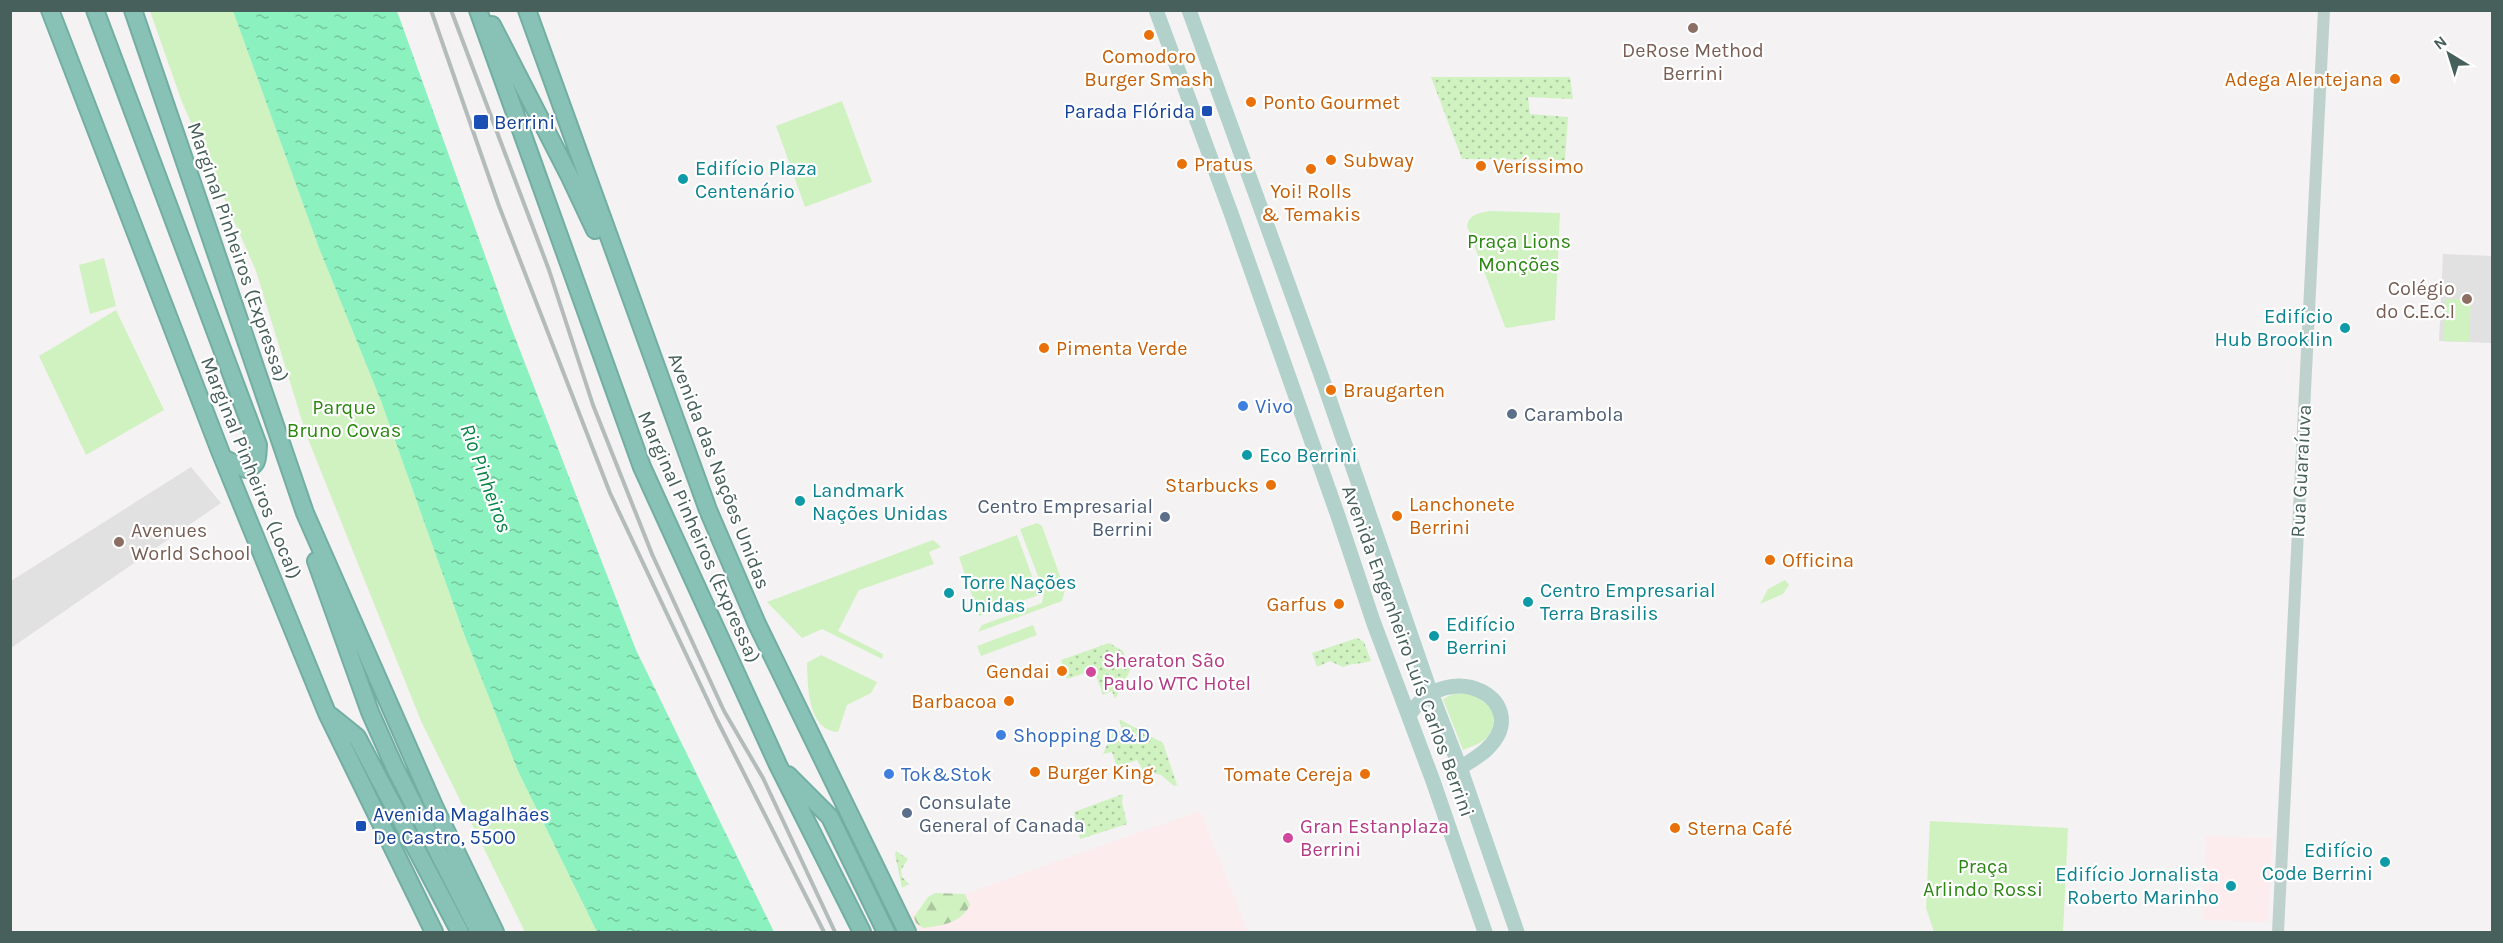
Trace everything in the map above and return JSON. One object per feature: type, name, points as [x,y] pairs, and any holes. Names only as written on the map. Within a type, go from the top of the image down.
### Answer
[{"type":"highway","name":"Marginal Pinheiros (Local)","points":[[50,10],[223,458],[327,713],[434,933]]},
{"type":"highway","points":[[95,10],[258,445],[254,467],[246,469],[223,458]]},
{"type":"highway","name":"Marginal Pinheiros (Expressa)","points":[[133,10],[305,513],[429,796],[495,933]]},
{"type":"highway","name":"Marginal Pinheiros (Expressa)","points":[[478,10],[642,467],[778,765],[862,933]]},
{"type":"highway","points":[[484,10],[628,295]]},
{"type":"highway","name":"Avenida das Nações Unidas","points":[[527,10],[628,295],[708,510],[757,624],[906,933]]},
{"type":"highway","points":[[305,513],[326,594],[370,712],[395,768],[479,933]]},
{"type":"highway","points":[[327,713],[357,737],[460,933]]},
{"type":"highway","points":[[778,765],[830,816],[886,933]]},
{"type":"main road","name":"Avenida Engenheiro Luís Carlos Berrini","points":[[1156,10],[1231,213],[1338,516],[1372,621],[1409,715],[1485,933]]},
{"type":"main road","name":"Avenida Engenheiro Luís Carlos Berrini","points":[[1189,10],[1517,933]]},
{"type":"main road","points":[[1409,715],[1416,705],[1431,693],[1452,685],[1476,688],[1492,698],[1500,708],[1502,720],[1495,739],[1488,748],[1460,768]]},
{"type":"street","name":"Rua Guaraíuva","points":[[2278,933],[2324,10]]},
{"type":"shaded area","name":"Colégio do C.E.C.I","points":[[2443,254],[2492,256],[2492,343],[2439,341]]},
{"type":"shaded area","name":"Avenues World School","points":[[191,467],[221,503],[11,648],[11,581]]},
{"type":"shaded area","points":[[1200,811],[1248,932],[915,932],[905,915]]},
{"type":"shaded area","points":[[2206,836],[2272,838],[2268,922],[2203,920]]},
{"type":"green space","name":"Parque Bruno Covas","points":[[150,11],[233,11],[319,248],[381,401],[464,634],[518,771],[597,932],[525,932],[421,721],[306,434],[256,271],[182,102]]},
{"type":"green space","points":[[1431,77],[1570,77],[1573,99],[1528,97],[1530,114],[1568,117],[1565,160],[1462,159]]},
{"type":"green space","points":[[842,101],[872,182],[805,207],[776,126]]},
{"type":"green space","name":"Praça Lions Monções","points":[[1490,211],[1560,213],[1555,320],[1505,327],[1467,226],[1470,219],[1479,213]]},
{"type":"green space","points":[[104,258],[116,306],[90,314],[79,265]]},
{"type":"green space","points":[[2446,299],[2471,299],[2469,342],[2443,341]]},
{"type":"green space","points":[[116,310],[164,410],[86,455],[39,356]]},
{"type":"green space","points":[[1037,523],[1042,526],[1065,590],[1062,601],[978,632],[982,625],[1042,603],[1044,592],[1020,529]]},
{"type":"green space","points":[[1017,535],[1039,595],[979,616],[959,557]]},
{"type":"green space","points":[[933,540],[941,547],[929,552],[934,564],[859,590],[838,631],[883,654],[882,659],[822,629],[802,638],[767,602]]},
{"type":"green space","points":[[1785,580],[1789,585],[1783,594],[1760,604],[1768,589]]},
{"type":"green space","points":[[1033,625],[1037,635],[981,656],[977,646]]},
{"type":"green space","points":[[1357,638],[1364,642],[1371,661],[1343,667],[1330,661],[1317,667],[1312,653]]},
{"type":"green space","points":[[1109,643],[1123,651],[1131,669],[1115,699],[1112,691],[1103,695],[1094,670],[1067,679],[1061,660]]},
{"type":"green space","points":[[821,655],[877,682],[871,693],[847,705],[838,732],[820,723],[811,705],[807,663]]},
{"type":"green space","points":[[1464,693],[1477,697],[1494,710],[1494,719],[1488,737],[1463,750],[1443,699],[1453,694]]},
{"type":"green space","points":[[1119,719],[1163,743],[1177,785],[1174,786],[1161,775],[1143,770],[1137,760],[1117,767],[1112,752],[1103,754],[1112,733],[1122,730]]},
{"type":"green space","points":[[1123,794],[1122,802],[1127,824],[1080,839],[1074,812]]},
{"type":"green space","name":"Praça Arlindo Rossi","points":[[1930,821],[2068,828],[2063,932],[1934,932],[1926,908]]},
{"type":"green space","points":[[896,851],[908,859],[901,870],[902,877],[909,884],[902,888],[895,854]]},
{"type":"green space","points":[[935,893],[965,894],[970,905],[956,920],[923,928],[916,923],[914,917],[928,897]]},
{"type":"water","name":"Rio Pinheiros","points":[[233,11],[397,11],[509,322],[636,650],[774,932],[597,932],[518,771],[464,634],[381,401],[319,248]]},
{"type":"railway","points":[[431,10],[499,206],[610,493],[717,720],[824,932]]},
{"type":"railway","points":[[451,10],[549,270],[593,405],[652,554],[724,711],[763,778],[835,932]]},
{"type":"place","name":"DeRose Method Berrini","points":[[1693,28]]},
{"type":"place","name":"Comodoro Burger Smash","points":[[1149,35]]},
{"type":"place","name":"Adega Alentejana","points":[[2395,79]]},
{"type":"place","name":"Ponto Gourmet","points":[[1251,102]]},
{"type":"place","name":"Parada Flórida","points":[[1207,111]]},
{"type":"place","name":"Berrini","points":[[481,122]]},
{"type":"place","name":"Subway","points":[[1331,160]]},
{"type":"place","name":"Pratus","points":[[1182,164]]},
{"type":"place","name":"Veríssimo","points":[[1481,166]]},
{"type":"place","name":"Yoi! Rolls & Temakis","points":[[1311,169]]},
{"type":"place","name":"Edifício Plaza Centenário","points":[[683,179]]},
{"type":"place","name":"Colégio do C.E.C.I","points":[[2467,299]]},
{"type":"place","name":"Edifício Hub Brooklin","points":[[2345,328]]},
{"type":"place","name":"Pimenta Verde","points":[[1044,348]]},
{"type":"place","name":"Braugarten","points":[[1331,390]]},
{"type":"place","name":"Vivo","points":[[1243,406]]},
{"type":"place","name":"Carambola","points":[[1512,414]]},
{"type":"place","name":"Eco Berrini","points":[[1247,455]]},
{"type":"place","name":"Starbucks","points":[[1271,485]]},
{"type":"place","name":"Landmark Nações Unidas","points":[[800,501]]},
{"type":"place","name":"Lanchonete Berrini","points":[[1397,516]]},
{"type":"place","name":"Centro Empresarial Berrini","points":[[1165,517]]},
{"type":"place","name":"Avenues World School","points":[[119,542]]},
{"type":"place","name":"Officina","points":[[1770,560]]},
{"type":"place","name":"Torre Nações Unidas","points":[[949,593]]},
{"type":"place","name":"Centro Empresarial Terra Brasilis","points":[[1528,602]]},
{"type":"place","name":"Garfus","points":[[1339,604]]},
{"type":"place","name":"Edifício Berrini","points":[[1434,636]]},
{"type":"place","name":"Gendai","points":[[1062,671]]},
{"type":"place","name":"Sheraton São Paulo WTC Hotel","points":[[1091,672]]},
{"type":"place","name":"Barbacoa","points":[[1009,701]]},
{"type":"place","name":"Shopping D&D","points":[[1001,735]]},
{"type":"place","name":"Burger King","points":[[1035,772]]},
{"type":"place","name":"Tok&Stok","points":[[889,774]]},
{"type":"place","name":"Tomate Cereja","points":[[1365,774]]},
{"type":"place","name":"Consulate General of Canada","points":[[907,813]]},
{"type":"place","name":"Avenida Magalhães De Castro, 5500","points":[[361,826]]},
{"type":"place","name":"Sterna Café","points":[[1675,828]]},
{"type":"place","name":"Gran Estanplaza Berrini","points":[[1288,838]]},
{"type":"place","name":"Edifício Code Berrini","points":[[2385,862]]},
{"type":"place","name":"Edifício Jornalista Roberto Marinho","points":[[2231,886]]}]
